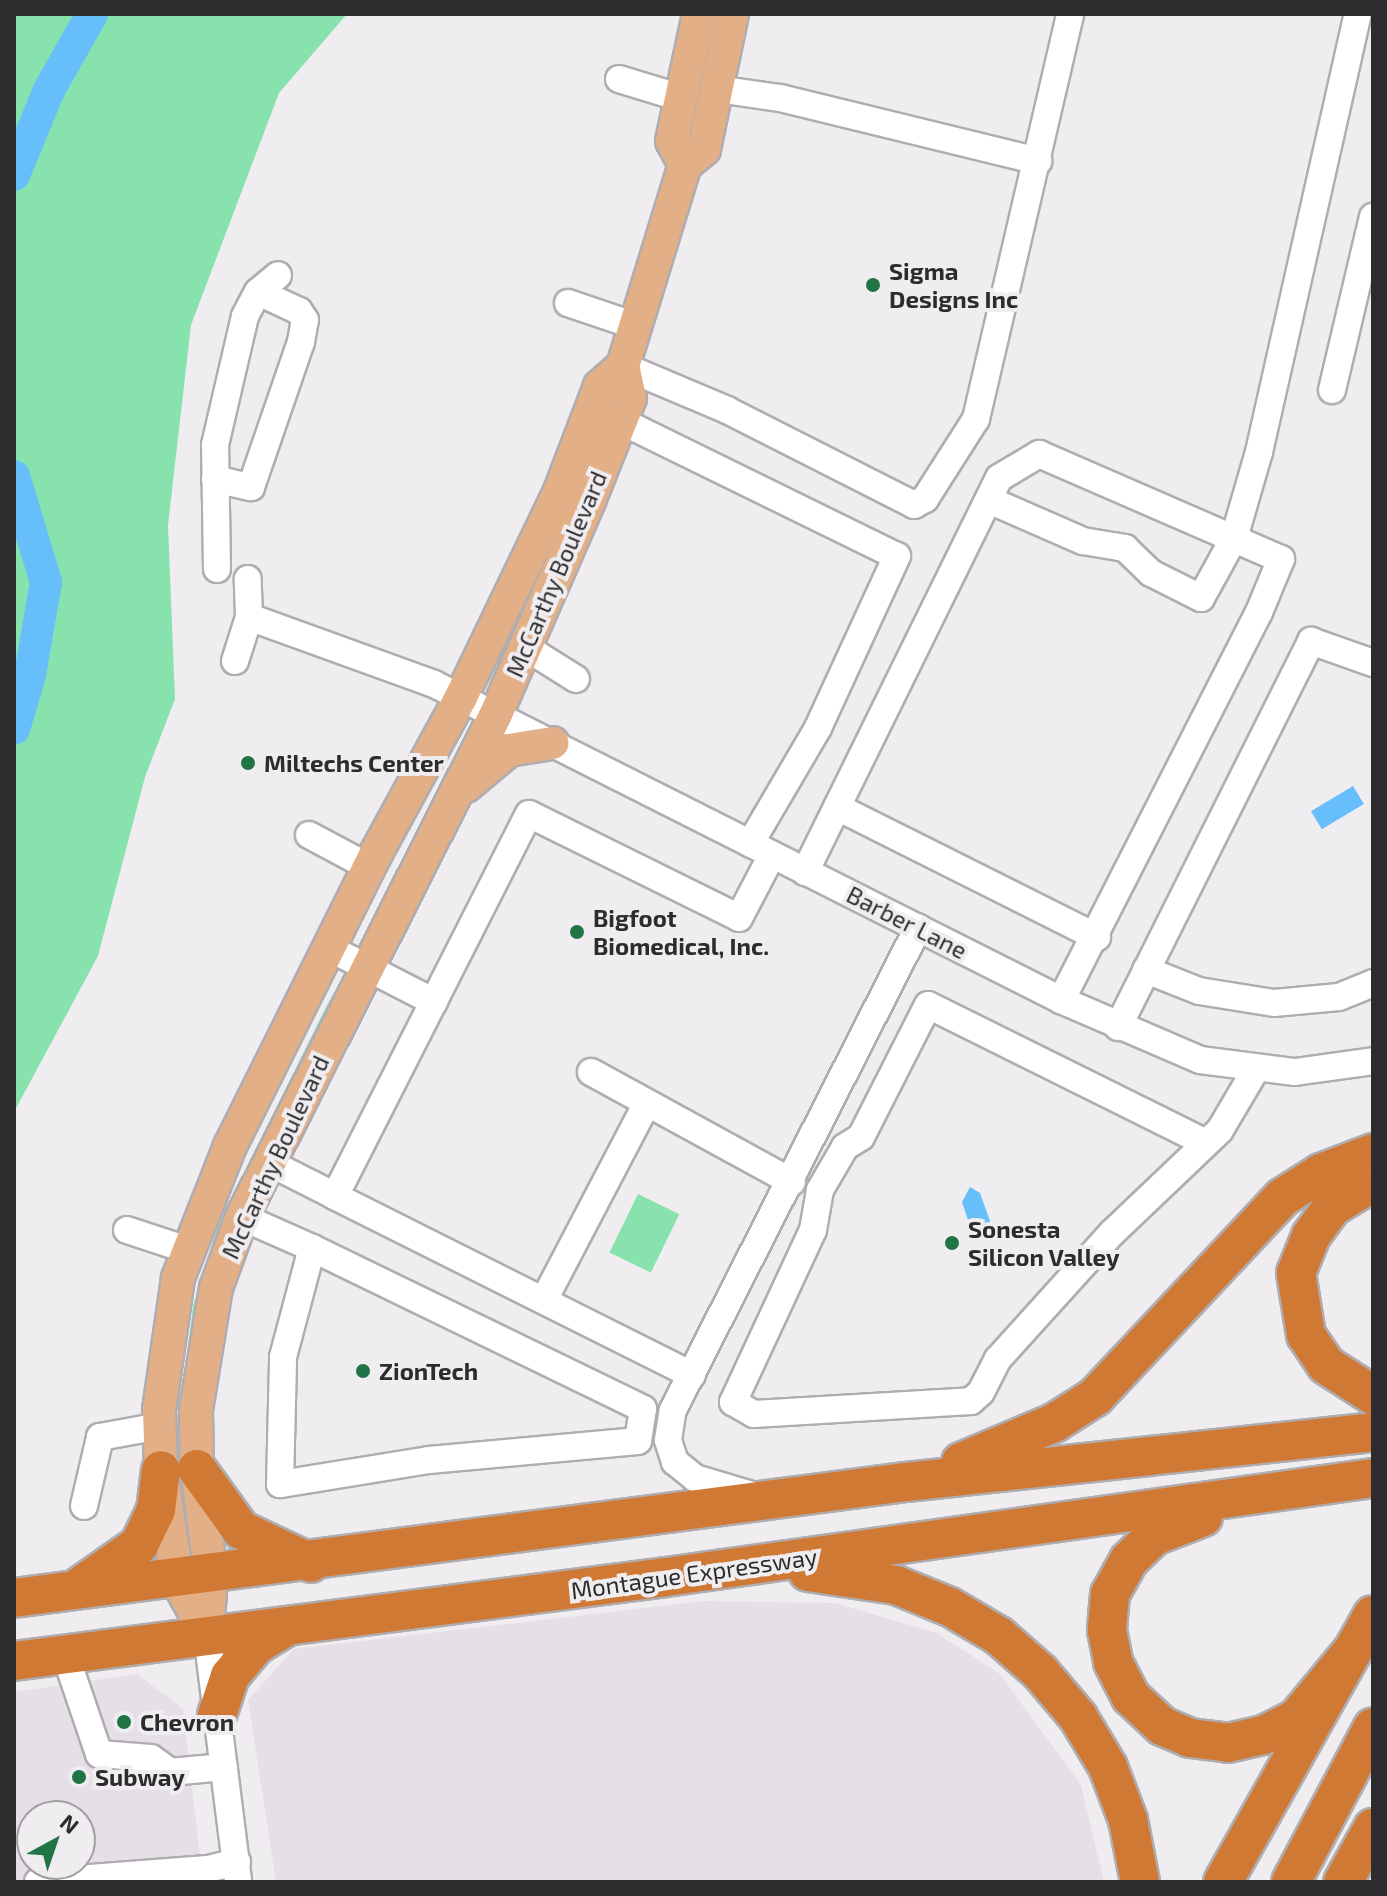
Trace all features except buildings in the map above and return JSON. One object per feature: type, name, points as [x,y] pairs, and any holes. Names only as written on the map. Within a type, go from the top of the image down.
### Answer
[{"type":"highway","points":[[906,1482],[1014,1442],[1095,1397],[1283,1197],[1321,1173],[1373,1153]]},
{"type":"highway","points":[[1373,1182],[1332,1207],[1311,1236],[1296,1273],[1306,1335],[1326,1365],[1373,1395]]},
{"type":"highway","points":[[14,1598],[311,1563],[906,1482],[1373,1432]]},
{"type":"highway","points":[[67,1594],[139,1545],[179,1470],[241,1530],[311,1563]]},
{"type":"highway","points":[[1354,1649],[1296,1719],[1264,1735],[1228,1743],[1190,1738],[1152,1716],[1131,1697],[1113,1662],[1107,1630],[1110,1594],[1129,1560],[1154,1536],[1176,1524],[1371,1479]]},
{"type":"highway","name":"Montague Expressway","points":[[14,1661],[666,1577],[1371,1479]]},
{"type":"highway","points":[[666,1577],[839,1572],[896,1585],[950,1607],[999,1636],[1040,1672],[1078,1717],[1108,1767],[1128,1820],[1140,1882]]},
{"type":"highway","points":[[1223,1882],[1373,1615]]},
{"type":"highway","points":[[217,1715],[230,1676],[256,1645],[294,1623]]},
{"type":"highway","points":[[1291,1882],[1373,1727]]},
{"type":"highway","points":[[1343,1882],[1373,1828]]},
{"type":"main road","points":[[685,165],[672,141],[699,14]]},
{"type":"main road","name":"McCarthy Boulevard","points":[[179,1470],[196,1410],[204,1335],[242,1217],[496,714],[630,398],[623,366],[685,165],[704,149],[732,14]]},
{"type":"main road","name":"McCarthy Boulevard","points":[[207,1635],[194,1578],[179,1470],[160,1426],[168,1328],[188,1250],[224,1159],[369,867],[461,697],[560,491],[600,386],[623,366]]},
{"type":"main road","points":[[451,803],[480,771],[509,750],[552,743]]},
{"type":"street","points":[[623,366],[727,410],[914,505],[925,499],[976,419],[1070,14]]},
{"type":"street","points":[[989,500],[1083,541],[1125,548],[1151,573],[1201,598],[1234,538],[1259,452],[1358,14]]},
{"type":"street","points":[[619,79],[681,98]]},
{"type":"street","points":[[717,89],[780,98],[1038,161]]},
{"type":"street","points":[[1332,390],[1368,259],[1373,217]]},
{"type":"street","points":[[215,479],[251,487],[301,342],[305,320],[268,284],[233,358],[215,445],[215,479],[217,569]]},
{"type":"street","points":[[568,303],[636,326]]},
{"type":"street","points":[[335,1196],[529,814],[739,918],[761,849],[897,556],[621,421]]},
{"type":"street","points":[[805,872],[999,478],[1039,454],[1281,559],[1259,612],[1097,937],[1061,1000]]},
{"type":"street","points":[[235,661],[249,617],[248,579]]},
{"type":"street","name":"Barber Lane","points":[[249,617],[461,697],[1061,1000],[1200,1060],[1256,1069],[1328,1071],[1373,1061]]},
{"type":"street","points":[[1118,1027],[1311,641],[1373,663]]},
{"type":"street","points":[[525,647],[576,679]]},
{"type":"street","points":[[837,807],[1097,937]]},
{"type":"street","points":[[309,835],[369,867]]},
{"type":"street","points":[[770,1501],[695,1478],[675,1462],[669,1432],[692,1375],[918,928]]},
{"type":"street","points":[[329,948],[434,1002]]},
{"type":"street","points":[[1146,970],[1199,991],[1274,1003],[1339,997],[1373,983]]},
{"type":"street","points":[[1206,1143],[928,1005],[861,1137],[845,1147],[820,1190],[804,1248],[733,1402],[754,1414],[971,1401],[981,1392],[998,1359],[1112,1233],[1206,1143],[1241,1101],[1256,1069]]},
{"type":"street","points":[[591,1072],[792,1182]]},
{"type":"street","points":[[544,1300],[647,1103]]},
{"type":"street","points":[[821,1125],[845,1147]]},
{"type":"street","points":[[268,1162],[692,1375]]},
{"type":"street","points":[[242,1217],[312,1248],[643,1409],[638,1441],[429,1460],[280,1484],[283,1357],[312,1248]]},
{"type":"street","points":[[127,1230],[188,1250]]},
{"type":"street","points":[[767,1231],[804,1248]]},
{"type":"street","points":[[641,1423],[669,1432]]},
{"type":"street","points":[[84,1506],[100,1437],[160,1426]]},
{"type":"street","points":[[38,1882],[238,1872],[207,1635]]},
{"type":"street","points":[[65,1654],[99,1754],[151,1758],[170,1772],[224,1767]]},
{"type":"shaded area","points":[[704,1601],[835,1603],[937,1633],[1000,1674],[1081,1785],[1104,1882],[276,1882],[248,1700],[294,1649]]},
{"type":"shaded area","points":[[137,1674],[183,1709],[203,1882],[14,1882],[14,1692]]},
{"type":"green space","points":[[16,14],[347,14],[279,93],[191,325],[168,525],[175,699],[145,777],[98,956],[14,1112]]},
{"type":"green space","points":[[336,987],[228,1227],[181,1407],[193,1306],[218,1225]]},
{"type":"green space","points":[[638,1194],[679,1214],[651,1273],[610,1252]]},
{"type":"water","points":[[1353,786],[1364,804],[1322,829],[1311,811]]},
{"type":"water","points":[[970,1187],[980,1193],[990,1221],[984,1231],[969,1223],[962,1202]]},
{"type":"waterway","points":[[14,175],[49,90],[92,14]]},
{"type":"waterway","points":[[14,476],[46,582],[30,675],[14,729]]},
{"type":"place","name":"Sigma Designs Inc","points":[[873,285]]},
{"type":"place","name":"Miltechs Center","points":[[248,763]]},
{"type":"place","name":"Bigfoot Biomedical, Inc.","points":[[577,932]]},
{"type":"place","name":"Sonesta Silicon Valley","points":[[952,1243]]},
{"type":"place","name":"ZionTech","points":[[363,1371]]},
{"type":"place","name":"Chevron","points":[[124,1722]]},
{"type":"place","name":"Subway","points":[[79,1777]]}]
